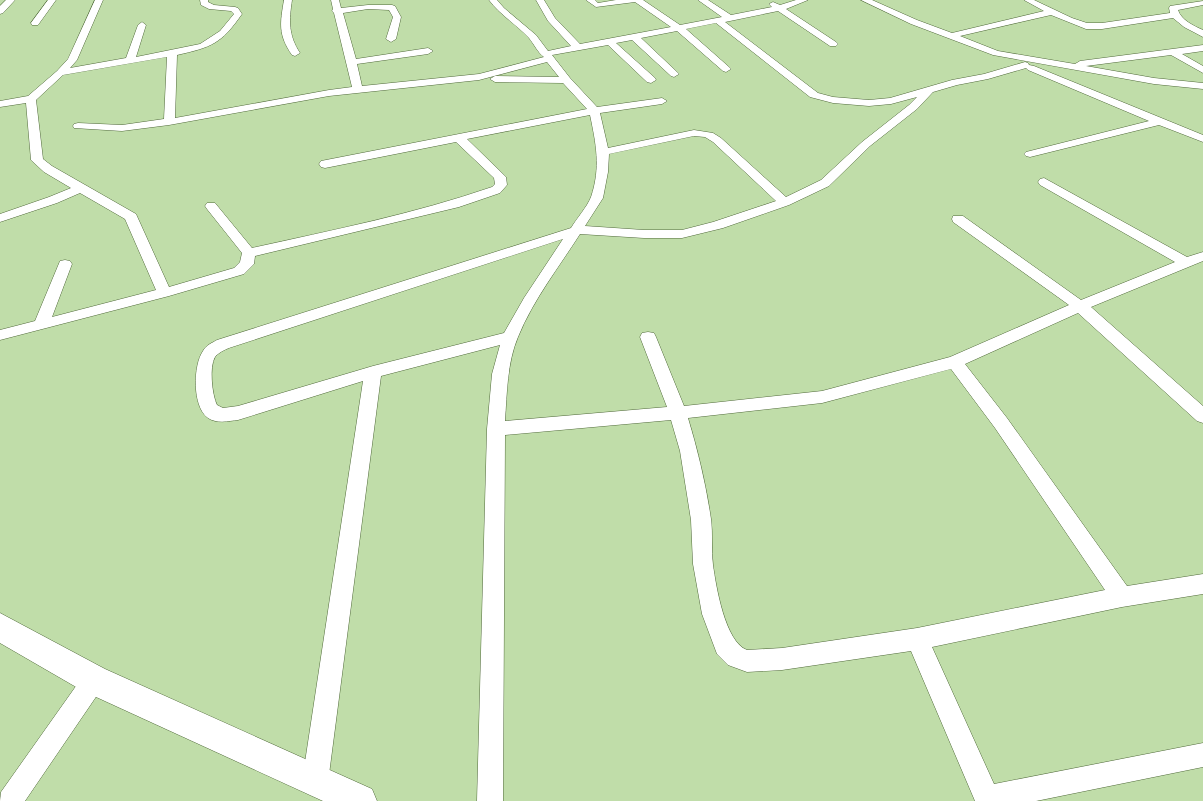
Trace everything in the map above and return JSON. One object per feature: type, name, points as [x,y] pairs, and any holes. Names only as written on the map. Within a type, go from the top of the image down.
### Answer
[{"type":"main road","points":[[0,627],[94,680],[315,782],[360,801]]},
{"type":"street","points":[[0,11],[10,0]]},
{"type":"street","points":[[35,24],[52,0]]},
{"type":"street","points":[[0,104],[31,99],[60,73],[72,60],[76,53],[99,0]]},
{"type":"street","points":[[60,73],[172,53],[210,43],[223,33],[238,14],[236,10],[208,6],[204,3],[204,0]]},
{"type":"street","points":[[288,0],[285,17],[285,36],[295,54]]},
{"type":"street","points":[[334,0],[352,62],[358,90]]},
{"type":"street","points":[[490,801],[496,429],[500,374],[510,337],[531,298],[597,198],[602,172],[603,152],[602,140],[594,111],[566,80],[533,36],[523,26],[501,10],[493,0]]},
{"type":"street","points":[[540,0],[552,19],[578,48]]},
{"type":"street","points":[[590,0],[596,5],[632,0]]},
{"type":"street","points":[[638,0],[679,28],[726,69]]},
{"type":"street","points":[[702,0],[730,18]]},
{"type":"street","points":[[766,0],[833,44]]},
{"type":"street","points":[[78,126],[122,128],[238,111],[291,99],[479,77],[578,48],[780,8],[804,0]]},
{"type":"street","points":[[865,0],[1203,139]]},
{"type":"street","points":[[1028,0],[1081,25],[1091,27],[1160,19],[1175,15]]},
{"type":"street","points":[[1203,3],[1173,8],[1175,15],[1187,26],[1203,34]]},
{"type":"street","points":[[336,11],[368,7],[392,8],[397,17],[391,39]]},
{"type":"street","points":[[951,36],[1052,12]]},
{"type":"street","points":[[717,20],[814,95],[821,98],[852,102],[878,103],[956,82],[985,77],[1025,65]]},
{"type":"street","points":[[130,61],[142,25]]},
{"type":"street","points":[[633,36],[674,74]]},
{"type":"street","points":[[609,41],[651,80]]},
{"type":"street","points":[[1061,66],[1203,48]]},
{"type":"street","points":[[352,62],[428,51]]},
{"type":"street","points":[[1173,52],[1203,70]]},
{"type":"street","points":[[169,122],[172,53]]},
{"type":"street","points":[[996,53],[1061,66],[1154,81],[1203,86]]},
{"type":"street","points":[[479,77],[496,79],[566,80]]},
{"type":"street","points":[[510,337],[373,372],[238,414],[220,416],[212,413],[207,406],[205,398],[205,363],[208,355],[213,349],[223,344],[577,230],[644,234],[682,234],[718,225],[785,202],[825,183],[866,144],[913,107],[929,90]]},
{"type":"street","points":[[31,99],[37,160],[48,169],[131,217],[164,293]]},
{"type":"street","points":[[325,164],[594,111],[662,101]]},
{"type":"street","points":[[1030,154],[1160,121]]},
{"type":"street","points":[[603,152],[685,134],[701,133],[709,135],[717,140],[785,202]]},
{"type":"street","points":[[248,253],[448,206],[493,192],[500,188],[500,177],[458,137]]},
{"type":"street","points":[[1044,182],[1185,262]]},
{"type":"street","points":[[0,218],[81,188]]},
{"type":"street","points":[[0,335],[164,293],[239,271],[247,264],[248,253],[211,206]]},
{"type":"street","points":[[958,219],[1080,306],[1203,416]]},
{"type":"street","points":[[496,429],[678,414],[822,397],[955,362],[1080,306],[1185,262],[1203,256]]},
{"type":"street","points":[[41,325],[65,264]]},
{"type":"street","points":[[648,337],[678,414],[689,451],[701,520],[702,564],[713,614],[725,646],[736,658],[747,661],[782,659],[917,639],[1122,597],[1203,584]]},
{"type":"street","points":[[955,362],[1001,423],[1122,597]]},
{"type":"street","points":[[315,782],[373,372]]},
{"type":"street","points":[[917,639],[988,800],[1203,755]]},
{"type":"street","points":[[10,801],[94,680]]}]
